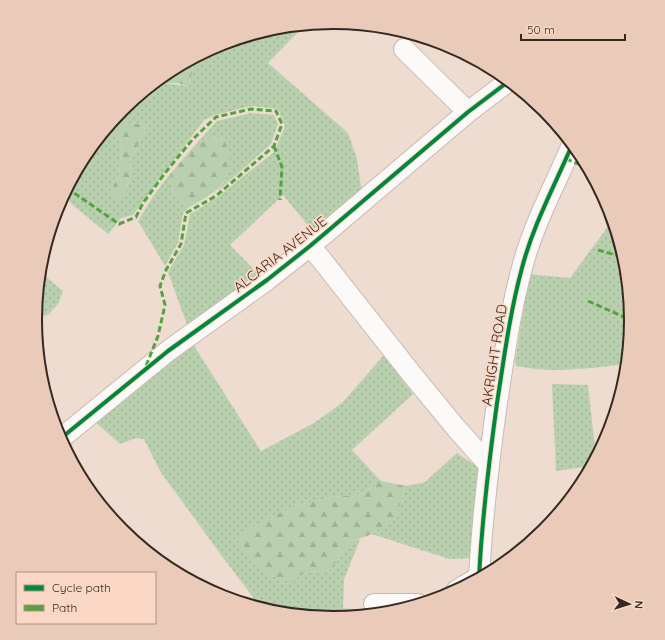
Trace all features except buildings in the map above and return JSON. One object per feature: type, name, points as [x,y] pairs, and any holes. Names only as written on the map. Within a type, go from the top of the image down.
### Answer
[{"type":"street","points":[[404,49],[468,112]]},
{"type":"street","name":"ALCARIA AVENUE","points":[[65,434],[168,351],[267,280],[310,246],[468,112],[504,85]]},
{"type":"street","name":"AKRIGHT ROAD","points":[[479,571],[484,498],[502,369],[522,267],[541,215],[569,151]]},
{"type":"street","points":[[310,246],[442,412],[471,447],[489,465]]},
{"type":"street","points":[[374,604],[394,604]]},
{"type":"green space","points":[[298,31],[268,63],[348,133],[357,159],[362,194],[315,234],[283,195],[230,245],[263,279],[189,330],[168,272],[184,245],[190,214],[218,197],[275,151],[285,126],[278,109],[251,106],[215,115],[204,120],[133,215],[121,218],[108,234],[68,200],[80,174],[110,133],[122,141],[119,174],[111,190],[118,200],[125,191],[131,176],[130,160],[146,130],[142,124],[126,123],[125,116],[164,83],[188,86],[195,64],[204,59],[239,44]]},
{"type":"green space","points":[[195,64],[188,86],[177,83],[164,83]]},
{"type":"green space","points":[[251,113],[274,115],[278,124],[271,144],[217,192],[228,172],[229,167],[224,139],[209,138],[196,144],[217,121]]},
{"type":"green space","points":[[125,116],[126,123],[142,124],[146,130],[130,160],[131,176],[125,191],[118,200],[111,190],[119,174],[122,141],[110,133]]},
{"type":"green space","points":[[209,138],[224,139],[230,158],[229,170],[222,185],[210,195],[188,208],[173,192],[170,174],[196,144]]},
{"type":"green space","points":[[170,174],[173,192],[188,208],[183,213],[178,243],[165,266],[138,221],[154,195]]},
{"type":"green space","points":[[608,226],[618,263],[623,301],[624,320],[620,365],[557,370],[544,370],[517,366],[515,362],[529,274],[570,278]]},
{"type":"green space","points":[[45,276],[63,291],[58,304],[48,315],[42,316]]},
{"type":"green space","points":[[191,341],[261,451],[314,423],[342,403],[384,355],[413,394],[352,450],[381,481],[362,494],[332,497],[294,506],[284,581],[310,572],[330,570],[350,542],[360,539],[344,580],[343,608],[360,610],[332,611],[295,609],[256,601],[160,471],[144,439],[136,438],[120,444],[92,419]]},
{"type":"green space","points":[[552,384],[588,385],[595,445],[584,467],[556,471]]},
{"type":"green space","points":[[457,453],[479,468],[473,558],[449,559],[372,534],[396,517],[406,486],[425,482]]},
{"type":"green space","points":[[381,481],[406,486],[396,517],[372,534],[350,542],[330,570],[310,572],[284,581],[257,568],[236,546],[247,529],[294,506],[332,497],[362,494]]},
{"type":"marked path","points":[[72,191],[119,224],[136,217],[143,203],[165,173],[192,140],[216,117],[251,109],[276,111],[282,124],[274,146],[216,196],[186,213],[181,244],[166,270],[160,286],[165,305],[158,336],[146,366]]},
{"type":"marked path","points":[[274,146],[282,167],[280,200]]},
{"type":"marked path","points":[[566,159],[578,164]]},
{"type":"marked path","points":[[598,250],[616,255]]},
{"type":"marked path","points":[[588,301],[624,317]]},
{"type":"cycle path","points":[[66,434],[168,351],[267,280],[310,246],[468,112],[504,85]]},
{"type":"cycle path","points":[[479,571],[491,447],[514,301],[532,236],[569,151]]}]
